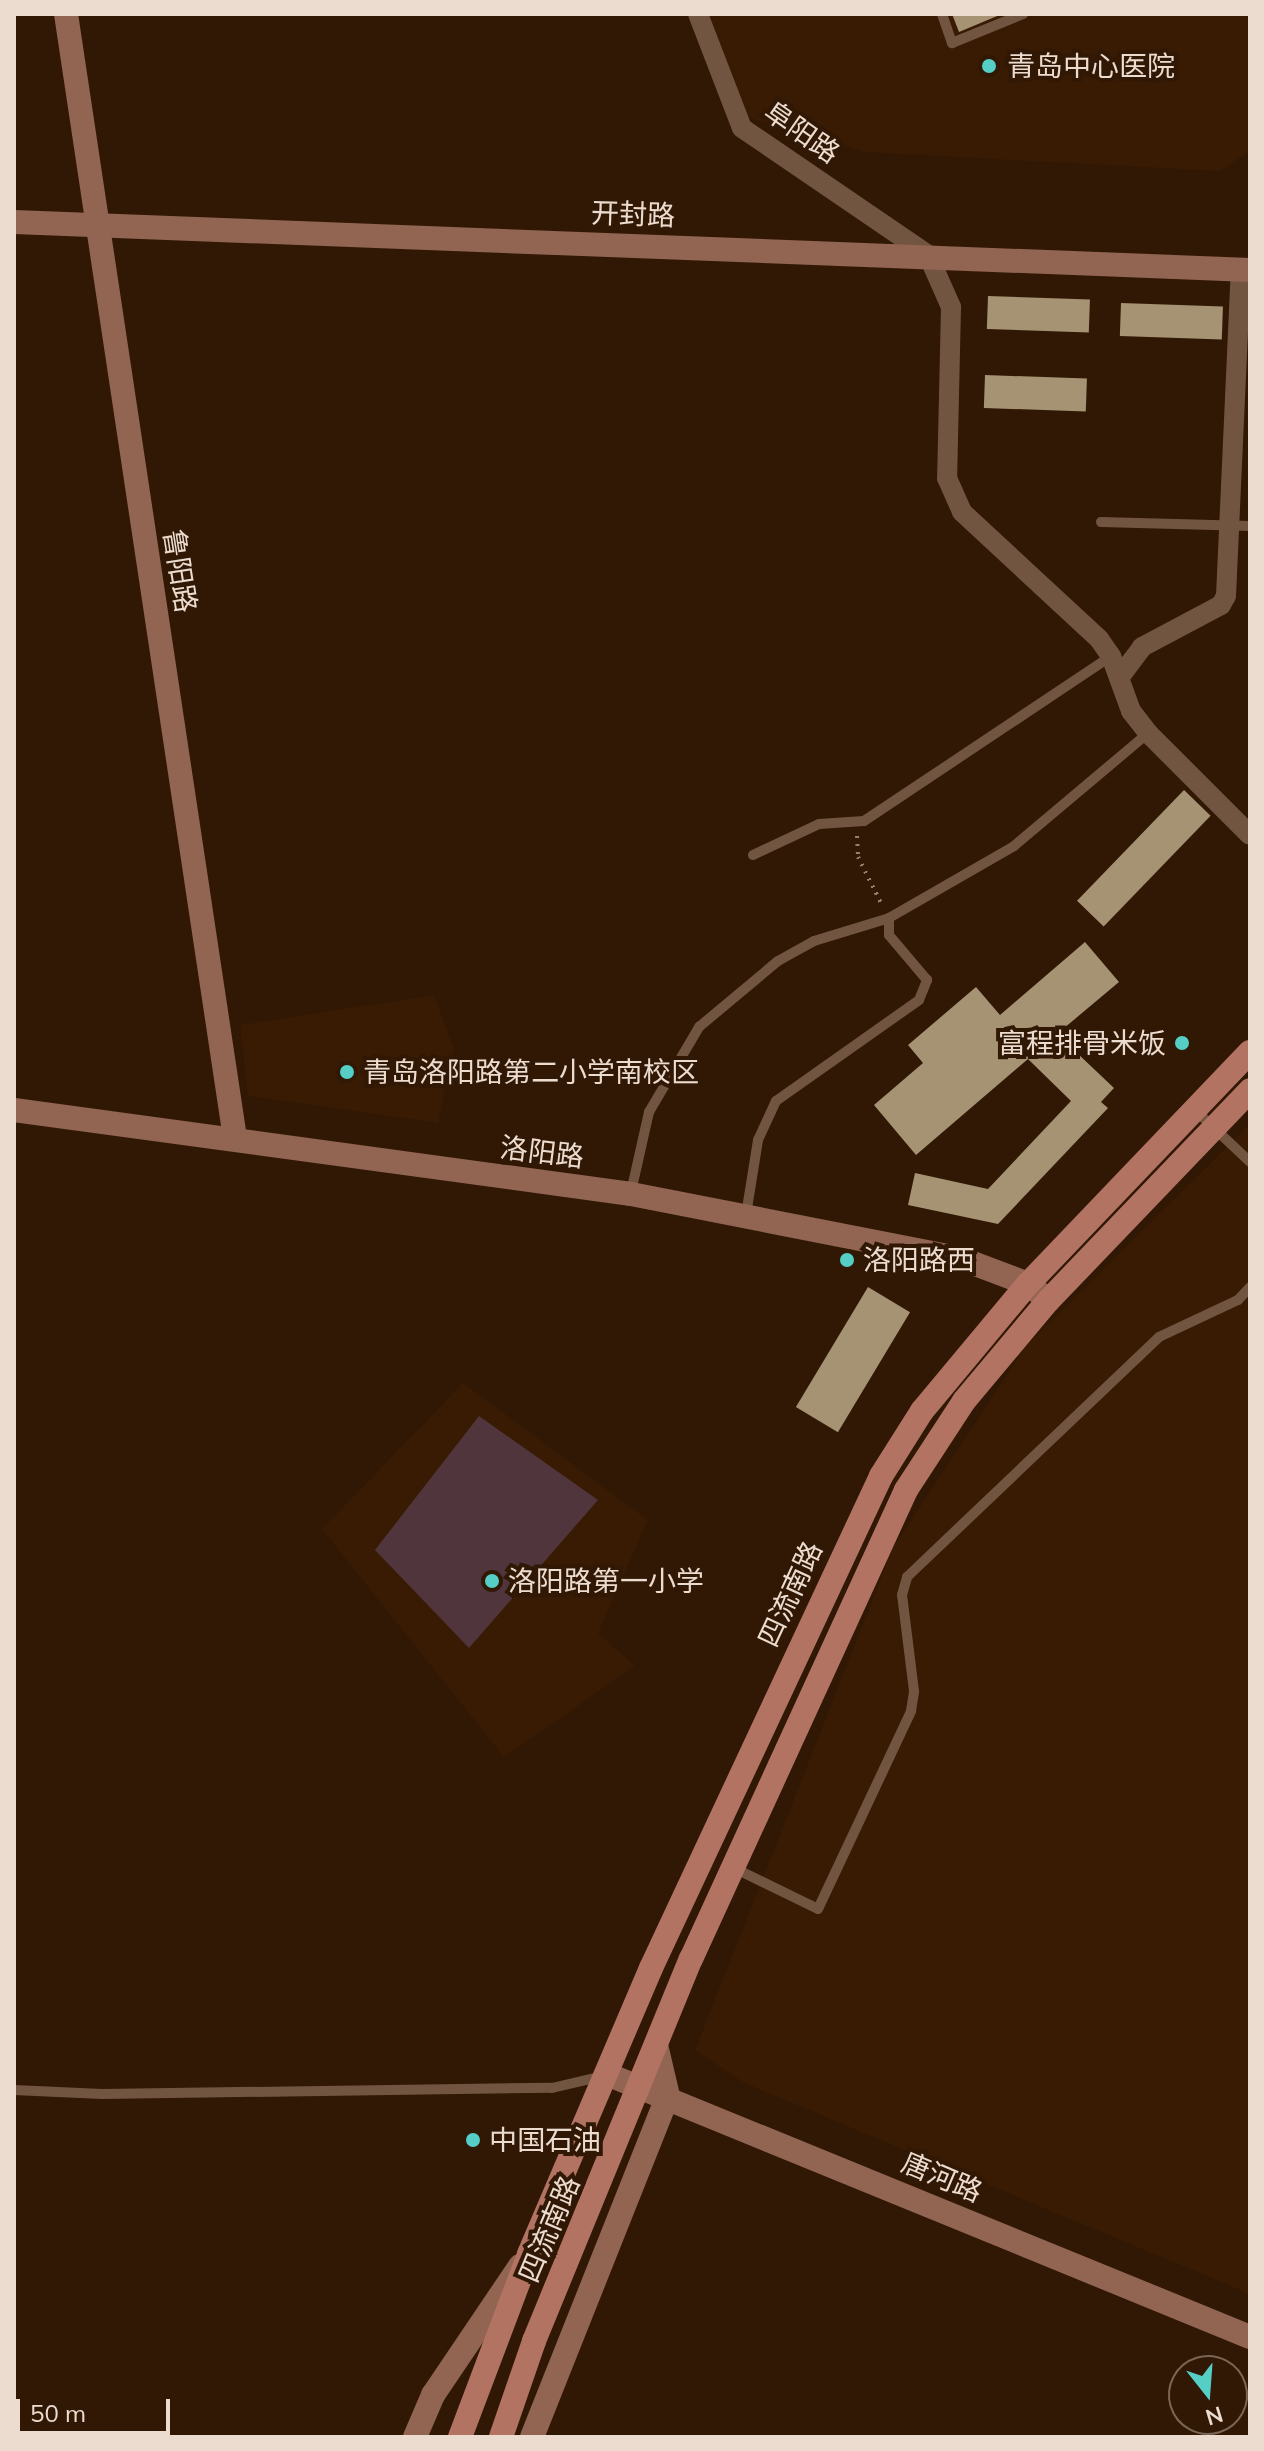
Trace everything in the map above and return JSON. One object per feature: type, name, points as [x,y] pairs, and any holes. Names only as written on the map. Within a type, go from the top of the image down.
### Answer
[{"type":"main road","name":"四流南路","points":[[460,2437],[529,2254],[609,2075],[688,1885],[874,1488],[922,1411],[1028,1284],[1250,1052]]},
{"type":"main road","name":"四流南路","points":[[501,2437],[534,2341],[732,1867],[906,1490],[964,1401],[1048,1301],[1248,1096]]},
{"type":"street","name":"鲁阳路","points":[[66,14],[235,1138]]},
{"type":"street","name":"阜阳路","points":[[698,14],[742,128],[928,255]]},
{"type":"street","name":"开封路","points":[[14,222],[928,255],[1246,270]]},
{"type":"street","points":[[928,255],[951,307],[947,478],[962,512],[1111,656],[1131,711],[1148,733],[1250,835]]},
{"type":"street","points":[[1119,678],[1142,647],[1221,605],[1240,525],[1246,270]]},
{"type":"street","name":"洛阳路","points":[[14,1110],[631,1194],[962,1259],[1028,1284],[1048,1301]]},
{"type":"street","points":[[532,2437],[668,2096],[656,2045]]},
{"type":"street","name":"唐河路","points":[[609,2075],[668,2096],[1250,2337]]},
{"type":"street","name":"四流南路","points":[[415,2437],[433,2395],[529,2254]]},
{"type":"lane","points":[[942,14],[952,43],[1023,14]]},
{"type":"lane","points":[[1101,522],[1240,525]]},
{"type":"lane","points":[[753,855],[808,827],[864,821],[1111,656]]},
{"type":"lane","points":[[631,1194],[649,1112],[699,1027],[778,961],[814,941],[889,918],[1014,846],[1148,733]]},
{"type":"lane","points":[[745,1217],[758,1140],[776,1101],[919,1000],[927,980],[889,935],[889,918]]},
{"type":"lane","points":[[1225,1077],[1248,1096]]},
{"type":"lane","points":[[1195,1110],[1250,1162]]},
{"type":"lane","points":[[732,1867],[818,1909],[911,1711],[914,1691],[902,1595],[907,1577],[1159,1337],[1238,1300],[1250,1287]]},
{"type":"lane","points":[[14,2090],[102,2094],[552,2088],[609,2075]]},
{"type":"path","points":[[864,821],[856,838],[858,857],[889,918]]},
{"type":"shaded area","name":"青岛中心医院","points":[[708,14],[1250,14],[1250,151],[1220,171],[863,152],[747,117]]},
{"type":"shaded area","name":"青岛洛阳路第二小学南校区","points":[[434,995],[454,1049],[438,1123],[248,1096],[240,1025]]},
{"type":"shaded area","points":[[1250,1124],[1250,2294],[744,2083],[695,2050],[893,1548],[1026,1346]]},
{"type":"shaded area","name":"洛阳路第一小学","points":[[463,1383],[648,1520],[598,1633],[635,1666],[504,1757],[322,1529]]},
{"type":"shaded area","points":[[479,1416],[598,1500],[469,1648],[375,1550]]},
{"type":"building","points":[[952,14],[1002,14],[959,32]]},
{"type":"building","points":[[988,296],[1090,300],[1089,333],[987,329]]},
{"type":"building","points":[[1121,303],[1223,307],[1222,340],[1120,336]]},
{"type":"building","points":[[985,375],[1087,379],[1086,412],[984,408]]},
{"type":"building","points":[[1184,790],[1211,816],[1104,926],[1077,901]]},
{"type":"building","points":[[1085,942],[1119,982],[1057,1034],[1114,1088],[1101,1102],[1108,1108],[998,1224],[908,1205],[915,1173],[988,1189],[1071,1101],[1028,1059],[916,1155],[874,1105],[923,1063],[908,1045],[976,987],[1000,1015]]},
{"type":"building","points":[[868,1287],[910,1312],[838,1432],[796,1407]]},
{"type":"place","name":"青岛中心医院","points":[[989,66]]},
{"type":"place","name":"富程排骨米饭","points":[[1182,1043]]},
{"type":"place","name":"青岛洛阳路第二小学南校区","points":[[347,1072]]},
{"type":"place","name":"洛阳路西","points":[[847,1260]]},
{"type":"place","name":"洛阳路第一小学","points":[[492,1581]]},
{"type":"place","name":"中国石油","points":[[473,2140]]}]
